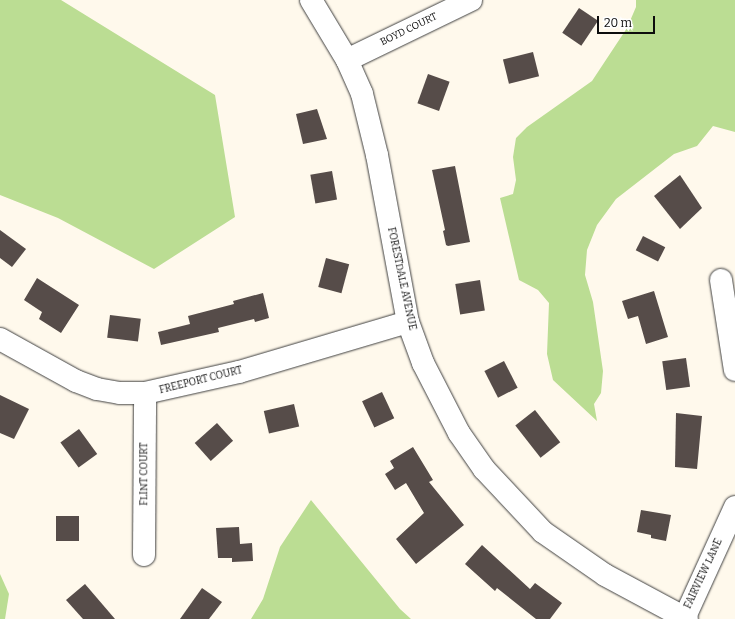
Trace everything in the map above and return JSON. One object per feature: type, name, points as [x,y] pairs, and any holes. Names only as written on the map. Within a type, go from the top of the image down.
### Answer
[{"type":"street","name":"FORESTDALE AVENUE","points":[[311,0],[347,60],[362,94],[377,155],[408,322],[423,363],[459,433],[484,469],[513,502],[543,532],[576,557],[685,619]]},
{"type":"street","name":"BOYD COURT","points":[[347,60],[472,0]]},
{"type":"street","points":[[721,280],[735,370]]},
{"type":"street","name":"FREEPORT COURT","points":[[0,339],[76,381],[120,393],[145,393],[239,372],[408,322]]},
{"type":"street","name":"FLINT COURT","points":[[144,555],[145,393]]},
{"type":"street","name":"FAIRVIEW LANE","points":[[685,619],[735,507]]},
{"type":"green space","points":[[0,0],[61,0],[215,95],[235,217],[154,269],[58,218],[0,195]]},
{"type":"green space","points":[[636,0],[735,0],[735,132],[713,126],[697,146],[674,154],[616,199],[597,225],[587,250],[585,275],[593,302],[603,371],[601,393],[594,404],[597,421],[553,380],[547,354],[549,303],[538,290],[519,280],[500,198],[513,194],[516,180],[513,157],[516,138],[527,127],[592,81],[627,28],[636,7]]},
{"type":"green space","points":[[311,500],[400,609],[411,619],[251,619],[263,599],[280,547]]},
{"type":"green space","points":[[0,574],[9,594],[5,619],[0,619]]},
{"type":"building","points":[[579,8],[598,21],[581,46],[562,33]]},
{"type":"building","points":[[533,52],[539,76],[509,84],[503,59]]},
{"type":"building","points":[[428,74],[450,82],[439,111],[417,103]]},
{"type":"building","points":[[317,109],[327,139],[303,144],[296,114]]},
{"type":"building","points":[[455,166],[470,242],[448,246],[446,245],[443,231],[445,230],[432,170]]},
{"type":"building","points":[[332,171],[337,200],[315,203],[310,175]]},
{"type":"building","points":[[680,175],[702,208],[680,229],[654,196]]},
{"type":"building","points":[[0,230],[26,249],[12,267],[0,258]]},
{"type":"building","points":[[643,236],[665,247],[658,262],[636,250]]},
{"type":"building","points":[[326,258],[349,264],[341,293],[318,287]]},
{"type":"building","points":[[37,278],[79,305],[61,333],[39,319],[42,312],[24,300]]},
{"type":"building","points":[[480,280],[485,311],[460,315],[455,284]]},
{"type":"building","points":[[654,291],[668,337],[646,344],[638,316],[628,319],[622,301]]},
{"type":"building","points":[[263,293],[269,318],[255,322],[254,319],[218,328],[219,332],[161,345],[158,332],[190,324],[188,316],[234,304],[233,301]]},
{"type":"building","points":[[110,315],[141,319],[138,342],[107,338]]},
{"type":"building","points":[[686,358],[690,387],[666,390],[662,361]]},
{"type":"building","points":[[504,361],[518,388],[498,398],[484,371]]},
{"type":"building","points":[[382,392],[394,418],[374,428],[362,401]]},
{"type":"building","points":[[0,395],[29,409],[14,439],[0,433]]},
{"type":"building","points":[[294,404],[299,426],[269,433],[264,411]]},
{"type":"building","points":[[535,410],[560,442],[541,458],[515,425]]},
{"type":"building","points":[[676,413],[702,416],[697,469],[675,467]]},
{"type":"building","points":[[217,423],[233,441],[211,461],[195,443]]},
{"type":"building","points":[[79,429],[97,454],[79,468],[60,443]]},
{"type":"building","points":[[413,447],[433,480],[429,482],[464,525],[416,564],[396,539],[424,513],[406,483],[395,490],[385,474],[394,468],[390,461]]},
{"type":"building","points":[[641,510],[671,515],[666,541],[651,538],[651,535],[637,532]]},
{"type":"building","points":[[56,516],[79,516],[79,541],[56,541]]},
{"type":"building","points":[[239,527],[240,544],[252,543],[253,561],[232,562],[232,558],[218,558],[216,528]]},
{"type":"building","points":[[482,545],[530,589],[535,583],[562,603],[550,619],[536,619],[497,588],[495,591],[465,564]]},
{"type":"building","points":[[85,584],[115,619],[83,619],[66,600]]},
{"type":"building","points":[[202,588],[222,602],[209,619],[180,619]]}]
